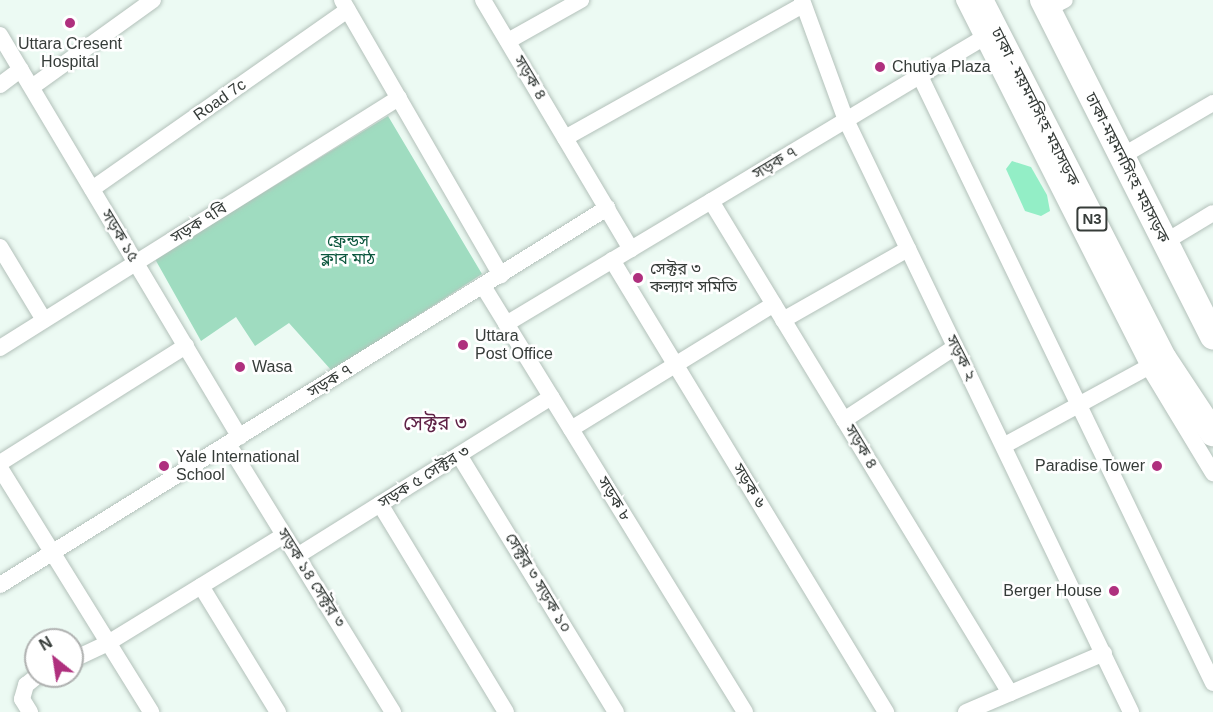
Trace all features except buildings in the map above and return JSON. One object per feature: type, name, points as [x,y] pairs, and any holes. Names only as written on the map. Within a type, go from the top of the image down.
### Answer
[{"type":"highway","name":"ঢাকা - ময়মনসিংহ মহাসড়ক","points":[[980,0],[1156,363],[1213,433]]},
{"type":"highway","name":"ঢাকা-ময়মনসিংহ মহাসড়ক","points":[[1052,3],[1213,336]]},
{"type":"street","points":[[32,87],[153,0]]},
{"type":"street","name":"সড়ক ৪","points":[[483,0],[632,249]]},
{"type":"street","points":[[508,42],[581,0]]},
{"type":"street","points":[[964,0],[1213,473]]},
{"type":"street","points":[[565,138],[802,2]]},
{"type":"street","name":"সড়ক ২","points":[[802,2],[846,120],[955,347],[1005,445],[1131,712]]},
{"type":"street","points":[[345,5],[501,275]]},
{"type":"street","name":"Road 7c","points":[[92,189],[345,5]]},
{"type":"street","name":"সড়ক ১৫","points":[[0,35],[186,346],[234,440]]},
{"type":"street","name":"সড়ক ৭","points":[[506,324],[983,38]]},
{"type":"street","points":[[0,85],[21,69]]},
{"type":"street","points":[[920,76],[1213,682]]},
{"type":"street","name":"সড়ক ৭বি","points":[[0,348],[399,98]]},
{"type":"street","points":[[1129,152],[1213,103]]},
{"type":"street","name":"সড়ক ৪","points":[[711,201],[1010,693]]},
{"type":"street","name":"সড়ক ৭","points":[[0,585],[608,208]]},
{"type":"street","points":[[1174,236],[1213,213]]},
{"type":"street","points":[[0,247],[44,321]]},
{"type":"street","points":[[783,320],[908,249]]},
{"type":"street","name":"সড়ক ৬","points":[[612,260],[886,712]]},
{"type":"street","name":"সড়ক ৮","points":[[483,286],[746,712]]},
{"type":"street","points":[[571,429],[774,304]]},
{"type":"street","points":[[0,463],[186,346]]},
{"type":"street","points":[[844,420],[955,347]]},
{"type":"street","points":[[1005,445],[1156,363]]},
{"type":"street","name":"সড়ক ৫ সেক্টর ৩","points":[[297,556],[551,397]]},
{"type":"street","name":"সড়ক ১৪ সেক্টর ৩","points":[[234,440],[284,535],[393,712]]},
{"type":"street","name":"সেক্টর ৩ সড়ক ১০","points":[[459,454],[616,712]]},
{"type":"street","points":[[0,468],[151,712]]},
{"type":"street","points":[[380,504],[506,712]]},
{"type":"street","points":[[84,654],[108,643],[284,535]]},
{"type":"street","points":[[201,586],[278,712]]},
{"type":"street","points":[[966,712],[1104,653]]},
{"type":"street","points":[[25,688],[22,699],[30,712]]},
{"type":"green space","name":"ফ্রেন্ডস ক্লাব মাঠ","points":[[388,116],[482,274],[332,371],[289,323],[255,346],[236,317],[201,341],[155,259]]},
{"type":"shaded area","points":[[1012,161],[1031,167],[1047,195],[1050,211],[1041,216],[1025,211],[1006,169]]},
{"type":"place","name":"Uttara Cresent Hospital","points":[[70,23]]},
{"type":"place","name":"Chutiya Plaza","points":[[880,67]]},
{"type":"place","name":"সেক্টর ৩ কল্যাণ সমিতি","points":[[638,278]]},
{"type":"place","name":"Uttara Post Office","points":[[463,345]]},
{"type":"place","name":"Wasa","points":[[240,367]]},
{"type":"place","name":"Yale International School","points":[[164,466]]},
{"type":"place","name":"Paradise Tower","points":[[1157,466]]},
{"type":"place","name":"Berger House","points":[[1114,591]]},
{"type":"district","name":"সেক্টর ৩","points":[[435,423]]}]
